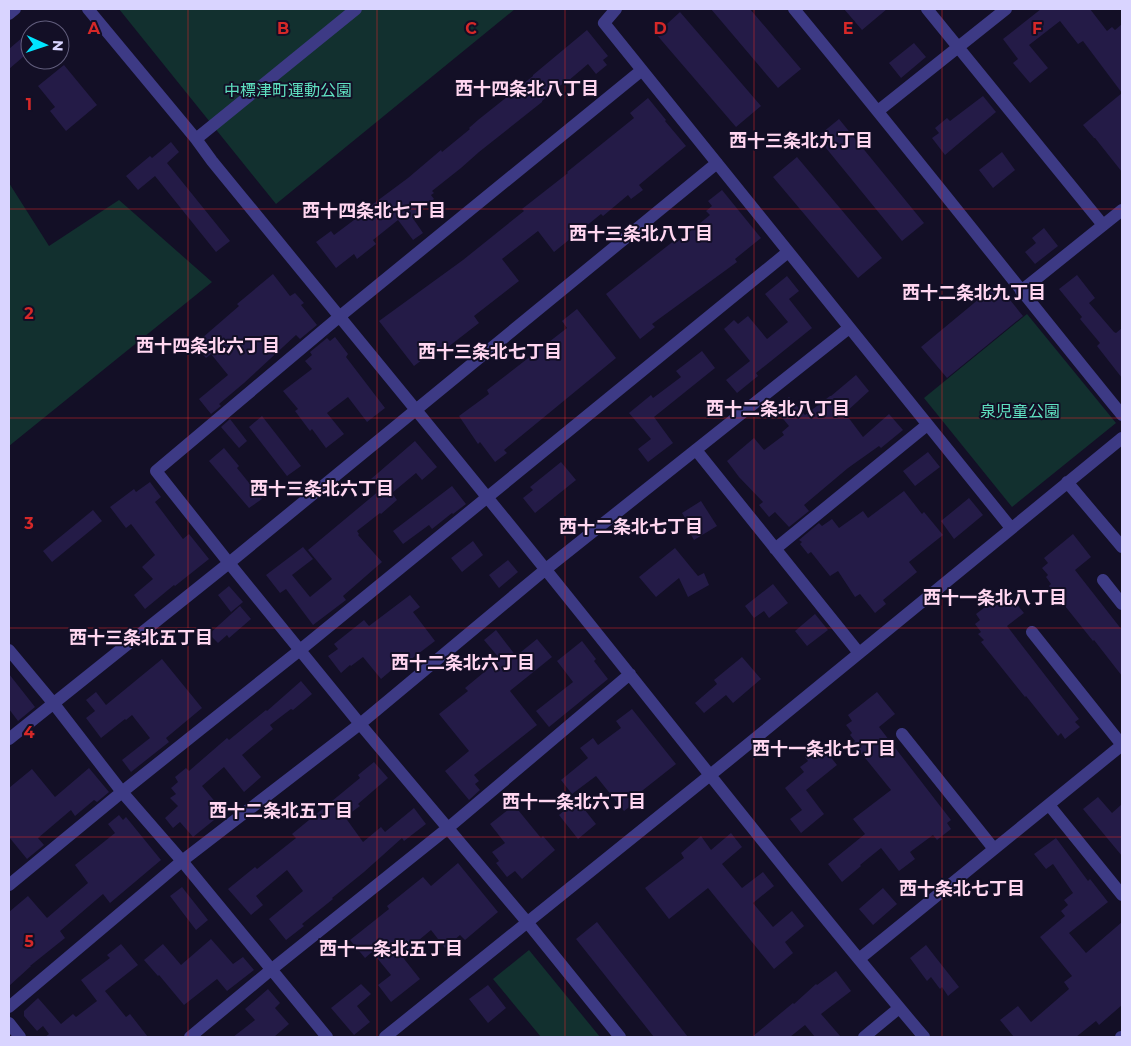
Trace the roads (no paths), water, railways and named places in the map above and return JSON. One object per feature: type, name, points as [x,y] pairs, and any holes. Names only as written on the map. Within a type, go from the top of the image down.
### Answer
[{"type":"street","points":[[9,14],[15,9]]},
{"type":"street","points":[[88,9],[546,569],[859,959],[924,1037]]},
{"type":"street","points":[[196,139],[356,9]]},
{"type":"street","points":[[616,9],[604,23],[1011,528]]},
{"type":"street","points":[[794,9],[1122,415]]},
{"type":"street","points":[[927,9],[1103,225]]},
{"type":"street","points":[[878,111],[1006,9]]},
{"type":"street","points":[[620,1037],[527,922],[360,724],[156,471],[339,317],[642,70]]},
{"type":"street","points":[[9,739],[229,563],[717,163]]},
{"type":"street","points":[[1021,291],[1122,210]]},
{"type":"street","points":[[9,885],[488,498],[788,252]]},
{"type":"street","points":[[9,1007],[182,861],[360,724],[546,569],[849,328]]},
{"type":"street","points":[[776,549],[927,425]]},
{"type":"street","points":[[385,1037],[1122,438]]},
{"type":"street","points":[[696,450],[859,653]]},
{"type":"street","points":[[1067,482],[1122,547]]},
{"type":"street","points":[[1103,580],[1122,604]]},
{"type":"street","points":[[859,959],[1122,745],[1032,632]]},
{"type":"street","points":[[9,650],[54,704],[122,792],[182,861],[327,1037]]},
{"type":"street","points":[[190,1037],[448,828],[630,674]]},
{"type":"street","points":[[902,734],[994,850]]},
{"type":"street","points":[[1049,805],[1122,895]]},
{"type":"street","points":[[864,1037],[899,1008]]},
{"type":"street","points":[[9,1023],[20,1037]]},
{"type":"district","name":"西十四条北八丁目","points":[[527,89]]},
{"type":"district","name":"西十三条北九丁目","points":[[801,141]]},
{"type":"district","name":"西十四条北七丁目","points":[[374,211]]},
{"type":"district","name":"西十三条北八丁目","points":[[641,234]]},
{"type":"district","name":"西十二条北九丁目","points":[[974,293]]},
{"type":"district","name":"西十四条北六丁目","points":[[208,346]]},
{"type":"district","name":"西十三条北七丁目","points":[[490,352]]},
{"type":"district","name":"西十二条北八丁目","points":[[778,409]]},
{"type":"district","name":"西十三条北六丁目","points":[[322,489]]},
{"type":"district","name":"西十二条北七丁目","points":[[631,527]]},
{"type":"district","name":"西十一条北八丁目","points":[[995,598]]},
{"type":"district","name":"西十三条北五丁目","points":[[141,638]]},
{"type":"district","name":"西十二条北六丁目","points":[[463,663]]},
{"type":"district","name":"西十一条北七丁目","points":[[824,749]]},
{"type":"district","name":"西十一条北六丁目","points":[[574,802]]},
{"type":"district","name":"西十二条北五丁目","points":[[281,811]]},
{"type":"district","name":"西十条北七丁目","points":[[962,889]]},
{"type":"district","name":"西十一条北五丁目","points":[[391,949]]},
{"type":"park label","name":"中標津町運動公園","points":[[288,90]]},
{"type":"park label","name":"泉児童公園","points":[[1020,411]]}]
